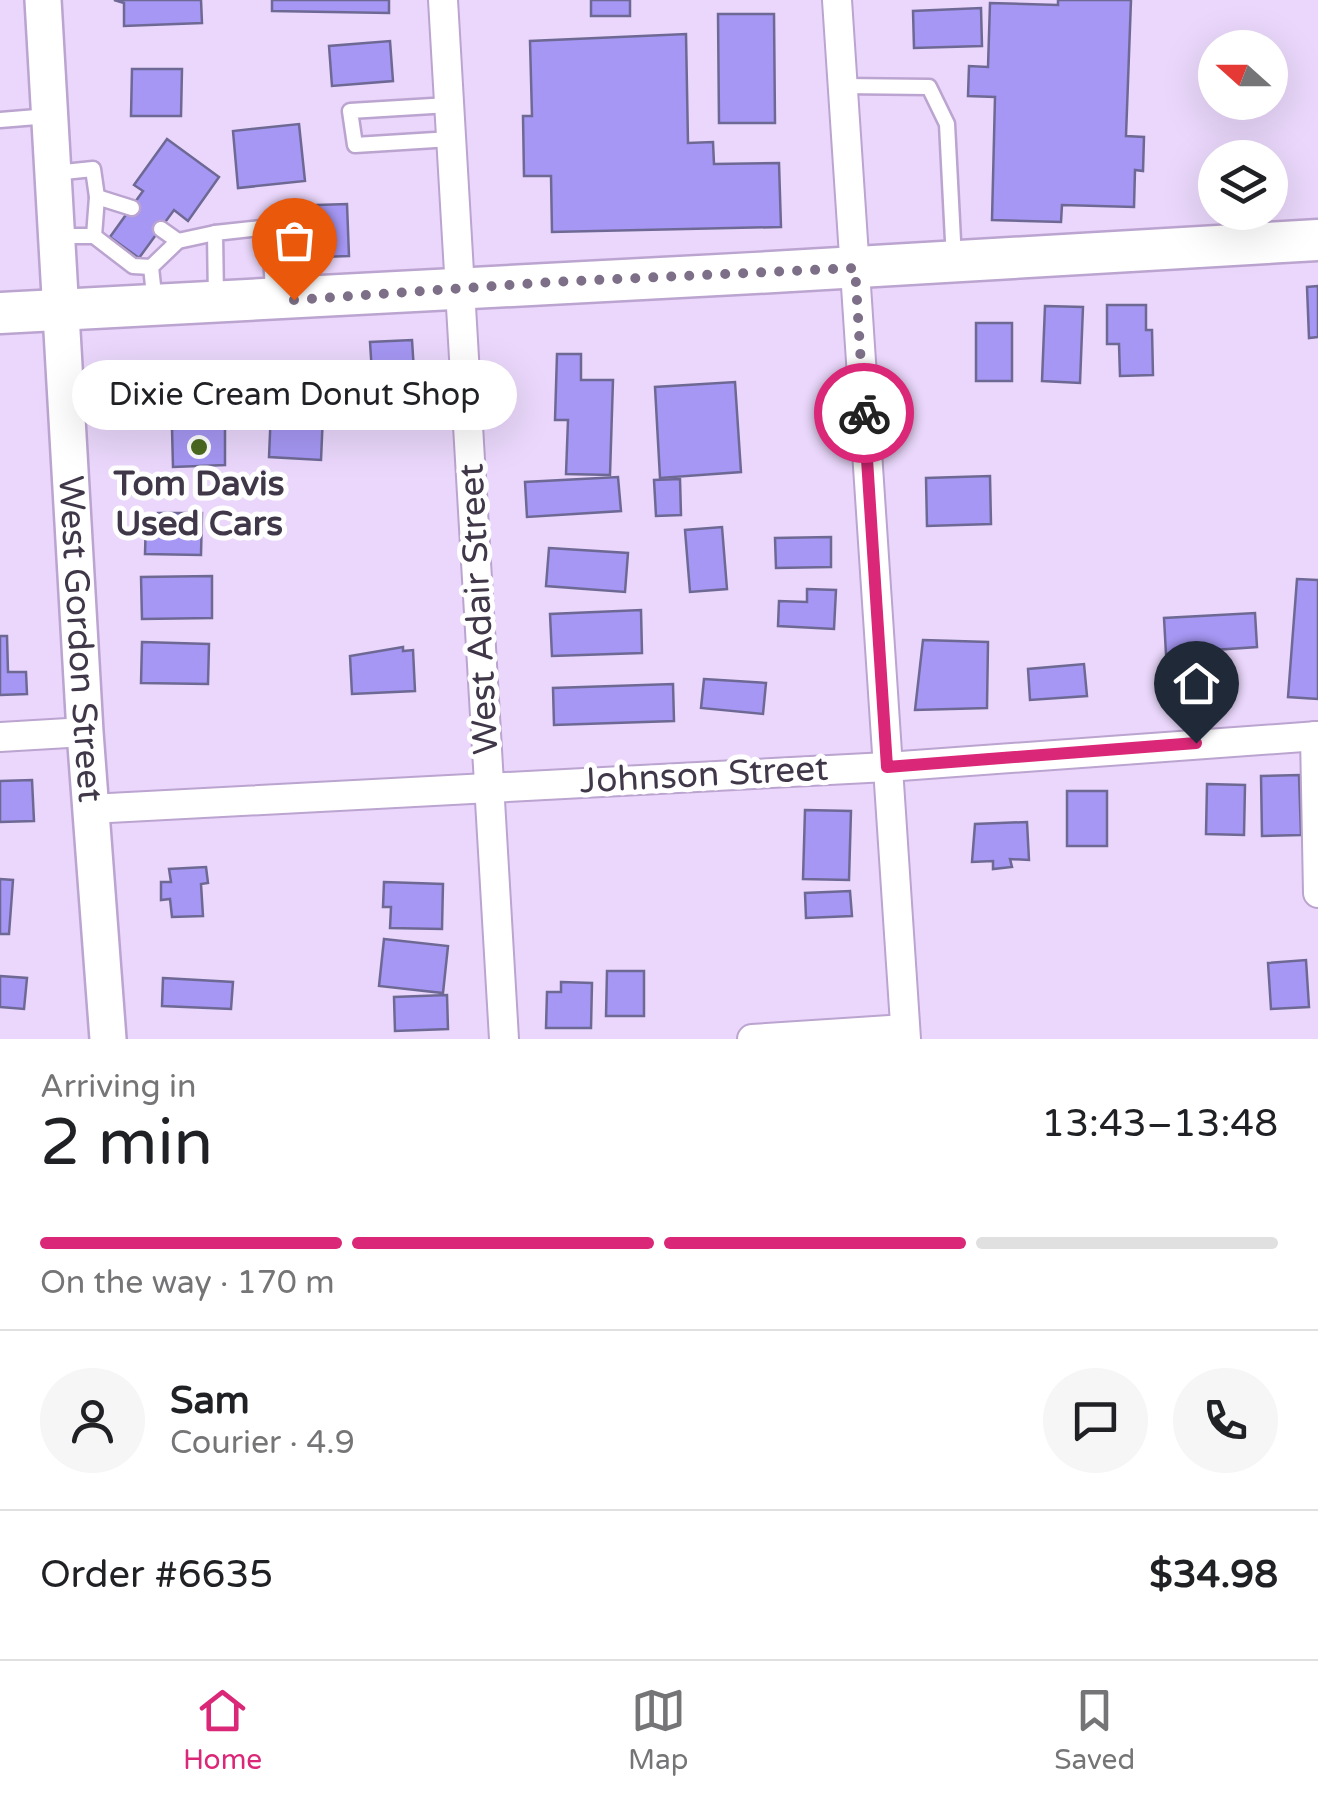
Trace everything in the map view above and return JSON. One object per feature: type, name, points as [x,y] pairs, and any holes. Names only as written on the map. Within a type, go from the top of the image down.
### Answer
[{"type":"main road","points":[[0,313],[63,310],[153,286],[216,302],[274,301],[1318,240]]},
{"type":"street","name":"West Gordon Street","points":[[43,0],[85,732],[108,1039]]},
{"type":"street","name":"West Adair Street","points":[[442,0],[504,1039]]},
{"type":"street","points":[[752,1039],[905,1034],[837,0]]},
{"type":"street","points":[[0,737],[85,732]]},
{"type":"street","points":[[1316,736],[1318,893]]},
{"type":"street","name":"Johnson Street","points":[[90,809],[887,767],[1316,736]]},
{"type":"lane","points":[[842,86],[929,87],[947,124],[954,262]]},
{"type":"lane","points":[[449,105],[350,111],[354,145],[451,139]]},
{"type":"lane","points":[[0,120],[50,116]]},
{"type":"lane","points":[[54,174],[93,169],[97,197],[94,236]]},
{"type":"lane","points":[[97,197],[132,208]]},
{"type":"lane","points":[[161,229],[178,241],[270,227],[274,301]]},
{"type":"lane","points":[[215,233],[216,302]]},
{"type":"lane","points":[[58,236],[94,236],[153,286],[178,241]]},
{"type":"building","points":[[114,0],[201,0],[202,23],[124,26],[124,3]]},
{"type":"building","points":[[272,0],[389,0],[389,13],[272,11]]},
{"type":"building","points":[[591,0],[630,0],[630,16],[591,16]]},
{"type":"building","points":[[1058,0],[1131,0],[1126,136],[1144,137],[1143,171],[1135,170],[1134,207],[1062,205],[1061,222],[992,220],[995,97],[968,96],[969,66],[988,67],[990,3],[1058,5]]},
{"type":"building","points":[[981,8],[982,46],[914,48],[913,11]]},
{"type":"building","points":[[718,14],[774,14],[775,123],[719,123]]},
{"type":"building","points":[[686,34],[688,143],[713,142],[714,164],[779,163],[781,227],[552,232],[551,176],[524,176],[523,116],[532,116],[530,41]]},
{"type":"building","points":[[390,41],[393,81],[332,86],[329,46]]},
{"type":"building","points":[[132,69],[182,69],[181,116],[131,116]]},
{"type":"building","points":[[299,124],[305,181],[238,188],[233,131]]},
{"type":"building","points":[[167,139],[219,177],[188,221],[174,210],[139,258],[110,237],[143,191],[134,185]]},
{"type":"building","points":[[347,204],[349,256],[320,257],[317,205]]},
{"type":"building","points":[[1318,286],[1318,337],[1309,338],[1307,287]]},
{"type":"building","points":[[1107,305],[1146,305],[1146,330],[1152,330],[1153,375],[1120,376],[1119,344],[1107,344]]},
{"type":"building","points":[[1045,306],[1083,307],[1080,383],[1042,381]]},
{"type":"building","points":[[976,323],[1012,323],[1012,381],[976,381]]},
{"type":"building","points":[[412,340],[417,418],[375,420],[370,342]]},
{"type":"building","points":[[557,354],[581,354],[581,380],[613,380],[610,475],[566,474],[568,420],[555,420]]},
{"type":"building","points":[[735,382],[741,472],[660,478],[655,387]]},
{"type":"building","points":[[271,410],[323,414],[321,460],[269,457]]},
{"type":"building","name":"Tom Davis Used Cars","points":[[225,427],[225,465],[173,467],[172,429]]},
{"type":"building","points":[[990,476],[991,524],[927,526],[926,478]]},
{"type":"building","points":[[618,477],[621,511],[527,517],[525,482]]},
{"type":"building","points":[[680,479],[681,515],[656,516],[654,480]]},
{"type":"building","points":[[158,513],[202,513],[201,555],[145,554],[146,519],[158,519]]},
{"type":"building","points":[[722,527],[727,589],[690,592],[685,530]]},
{"type":"building","points":[[831,537],[831,567],[776,568],[775,538]]},
{"type":"building","points":[[549,548],[628,553],[625,592],[546,586]]},
{"type":"building","points":[[212,576],[212,618],[142,619],[141,577]]},
{"type":"building","points":[[1297,579],[1318,580],[1318,699],[1288,697]]},
{"type":"building","points":[[807,589],[836,590],[834,629],[778,626],[779,601],[807,602]]},
{"type":"building","points":[[641,610],[642,653],[552,656],[550,614]]},
{"type":"building","points":[[1255,613],[1257,647],[1214,650],[1216,670],[1194,671],[1193,653],[1166,654],[1164,618]]},
{"type":"building","points":[[0,636],[7,636],[8,672],[26,672],[27,694],[0,695]]},
{"type":"building","points":[[923,640],[988,642],[987,708],[915,710]]},
{"type":"building","points":[[142,642],[209,644],[208,684],[141,683]]},
{"type":"building","points":[[403,647],[403,651],[413,650],[415,691],[352,694],[350,656]]},
{"type":"building","points":[[1084,664],[1087,696],[1030,700],[1028,669]]},
{"type":"building","points":[[704,679],[766,683],[763,714],[701,708]]},
{"type":"building","points":[[673,684],[674,721],[554,725],[553,688]]},
{"type":"building","points":[[1299,775],[1301,835],[1262,836],[1261,776]]},
{"type":"building","points":[[32,780],[34,821],[0,822],[0,781]]},
{"type":"building","points":[[1207,784],[1245,785],[1244,835],[1206,834]]},
{"type":"building","points":[[1067,791],[1107,791],[1107,846],[1067,846]]},
{"type":"building","points":[[805,810],[851,811],[849,880],[803,879]]},
{"type":"building","points":[[1027,822],[1029,860],[1010,859],[1012,867],[993,869],[993,861],[972,862],[975,824]]},
{"type":"building","points":[[206,867],[208,883],[201,884],[203,916],[172,917],[170,899],[161,900],[161,882],[171,882],[169,869]]},
{"type":"building","points":[[0,879],[13,880],[9,934],[0,934]]},
{"type":"building","points":[[384,882],[443,884],[442,929],[390,928],[391,907],[383,907]]},
{"type":"building","points":[[850,891],[852,916],[806,918],[805,893]]},
{"type":"building","points":[[384,939],[448,946],[443,993],[379,986]]},
{"type":"building","points":[[1306,960],[1309,1007],[1271,1009],[1268,963]]},
{"type":"building","points":[[607,971],[644,971],[644,1016],[606,1016]]},
{"type":"building","points":[[0,976],[27,978],[24,1009],[0,1007]]},
{"type":"building","points":[[163,978],[233,982],[231,1009],[162,1006]]},
{"type":"building","points":[[561,982],[592,983],[591,1028],[546,1028],[547,992],[561,992]]},
{"type":"building","points":[[447,995],[448,1029],[395,1031],[394,997]]},
{"type":"way so far","points":[[294,300],[553,282],[855,268],[864,413]]},
{"type":"place","name":"Dixie Cream Donut Shop","points":[[294,300]]},
{"type":"place","name":"Tom Davis Used Cars","points":[[199,447]]},
{"type":"route","points":[[864,413],[887,767],[1196,743]]}]
